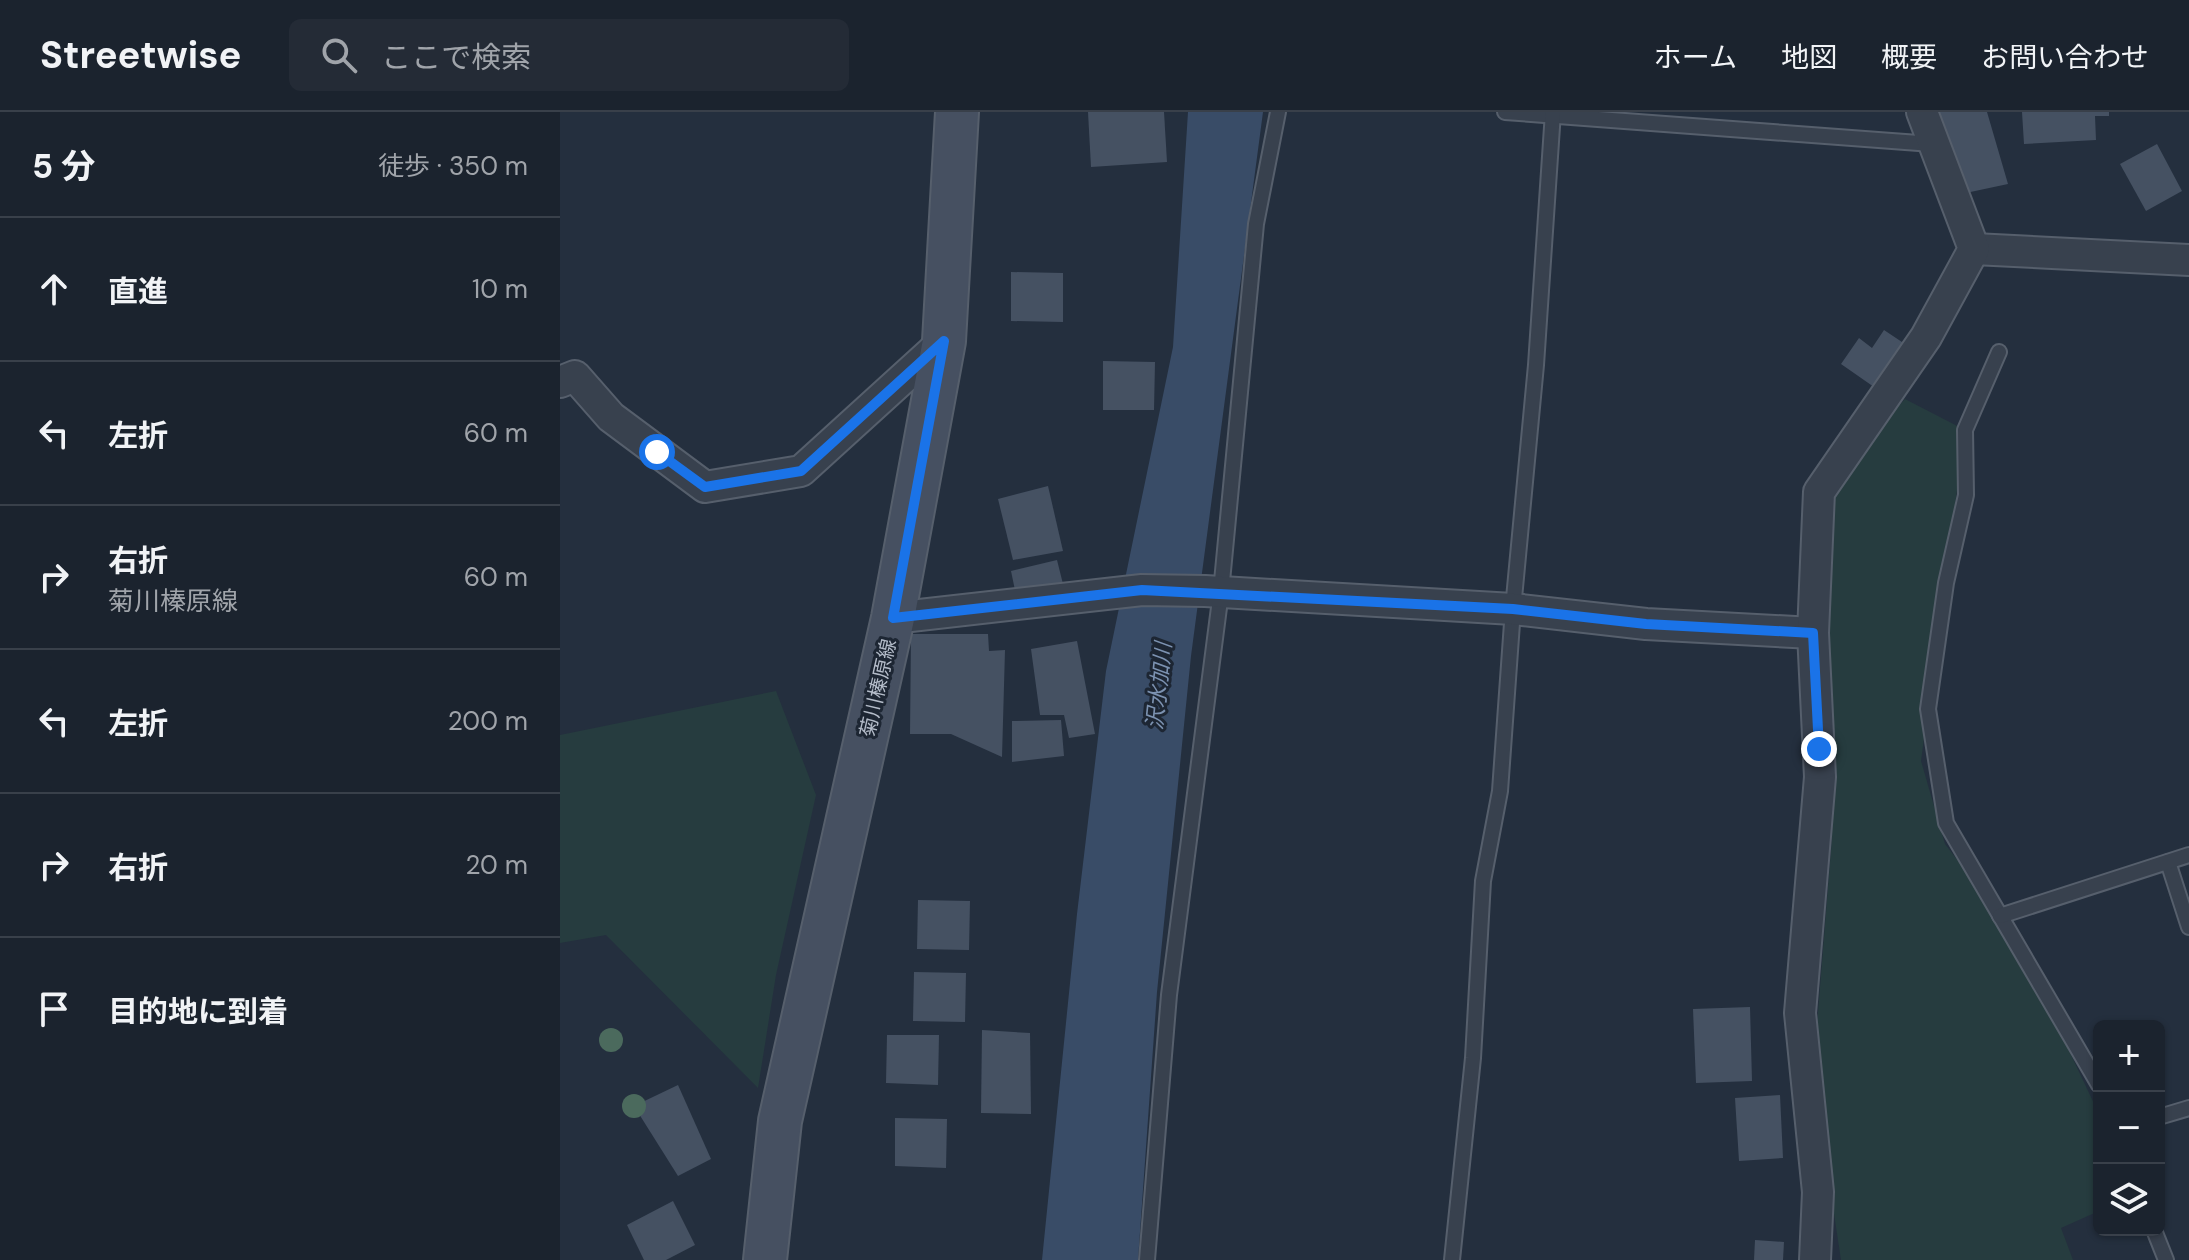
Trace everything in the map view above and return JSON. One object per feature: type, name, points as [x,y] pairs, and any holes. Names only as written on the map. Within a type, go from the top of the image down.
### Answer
[{"type":"main road","name":"菊川榛原線","points":[[765,1260],[780,1121],[893,618],[944,341],[957,112]]},
{"type":"street","points":[[1922,112],[1974,249]]},
{"type":"street","points":[[1974,249],[2189,260]]},
{"type":"street","points":[[1815,1260],[1818,1192],[1800,1013],[1820,777],[1813,633],[1819,492],[1926,337],[1974,249]]},
{"type":"street","points":[[560,382],[575,376],[611,417],[705,487],[801,471],[944,341]]},
{"type":"street","points":[[893,618],[1142,590],[1213,591],[1513,609],[1646,624],[1813,633]]},
{"type":"lane","points":[[1147,1260],[1169,995],[1213,591],[1256,224],[1278,112]]},
{"type":"lane","points":[[1505,112],[1932,144]]},
{"type":"lane","points":[[1452,1260],[1473,1058],[1483,881],[1500,791],[1536,365],[1552,114]]},
{"type":"lane","points":[[1999,352],[1965,430],[1966,495],[1946,583],[1928,709],[1946,823],[2093,1075]]},
{"type":"lane","points":[[2000,916],[2189,855]]},
{"type":"lane","points":[[2168,862],[2189,927]]},
{"type":"lane","points":[[2165,1115],[2189,1108]]},
{"type":"lane","points":[[2156,1236],[2166,1260]]},
{"type":"green space","points":[[1905,399],[1965,430],[1921,761],[1945,844],[1993,906],[2026,960],[2093,1101],[2093,1214],[2061,1228],[2073,1260],[1841,1260],[1813,1075],[1832,837],[1824,742],[1819,508],[1860,447]]},
{"type":"green space","points":[[776,691],[816,795],[776,975],[758,1088],[606,935],[560,943],[560,735]]},
{"type":"water","name":"沢水加川","points":[[1188,112],[1263,112],[1191,656],[1157,992],[1138,1260],[1042,1260],[1077,914],[1106,671],[1173,347]]},
{"type":"building","points":[[1088,112],[1164,112],[1167,162],[1091,167]]},
{"type":"building","points":[[1936,112],[1987,112],[2008,184],[1961,194]]},
{"type":"building","points":[[2022,112],[2109,112],[2109,116],[2095,116],[2096,140],[2024,144]]},
{"type":"building","points":[[2157,144],[2182,191],[2146,211],[2120,164]]},
{"type":"building","points":[[1011,272],[1063,273],[1063,322],[1011,321]]},
{"type":"building","points":[[1884,330],[1905,344],[1874,387],[1841,364],[1859,338],[1872,348]]},
{"type":"building","points":[[1103,361],[1155,362],[1154,410],[1103,410]]},
{"type":"building","points":[[1048,486],[1063,551],[1013,560],[998,499]]},
{"type":"building","points":[[1057,560],[1063,584],[1016,595],[1011,571]]},
{"type":"building","points":[[911,634],[988,634],[989,651],[1005,650],[1002,757],[951,734],[910,734]]},
{"type":"building","points":[[1077,641],[1095,734],[1069,738],[1064,715],[1040,715],[1031,649]]},
{"type":"building","points":[[1061,720],[1064,756],[1012,762],[1012,721]]},
{"type":"building","points":[[918,900],[970,901],[969,950],[917,949]]},
{"type":"building","points":[[914,972],[966,973],[965,1022],[913,1021]]},
{"type":"building","points":[[1750,1007],[1752,1081],[1696,1083],[1693,1009]]},
{"type":"building","points":[[982,1030],[1030,1033],[1031,1114],[981,1113]]},
{"type":"building","points":[[887,1035],[939,1035],[938,1085],[886,1083]]},
{"type":"building","points":[[678,1085],[711,1159],[678,1176],[634,1106]]},
{"type":"building","points":[[1780,1095],[1783,1158],[1739,1161],[1735,1098]]},
{"type":"building","points":[[895,1118],[947,1119],[946,1168],[895,1166]]},
{"type":"building","points":[[673,1201],[695,1245],[666,1260],[644,1260],[627,1225]]},
{"type":"building","points":[[1755,1240],[1784,1242],[1783,1260],[1754,1260]]},
{"type":"route","points":[[657,452],[705,487],[801,471],[944,341],[893,618],[1142,590],[1205,591],[1513,609],[1646,624],[1813,633],[1819,749]]}]
